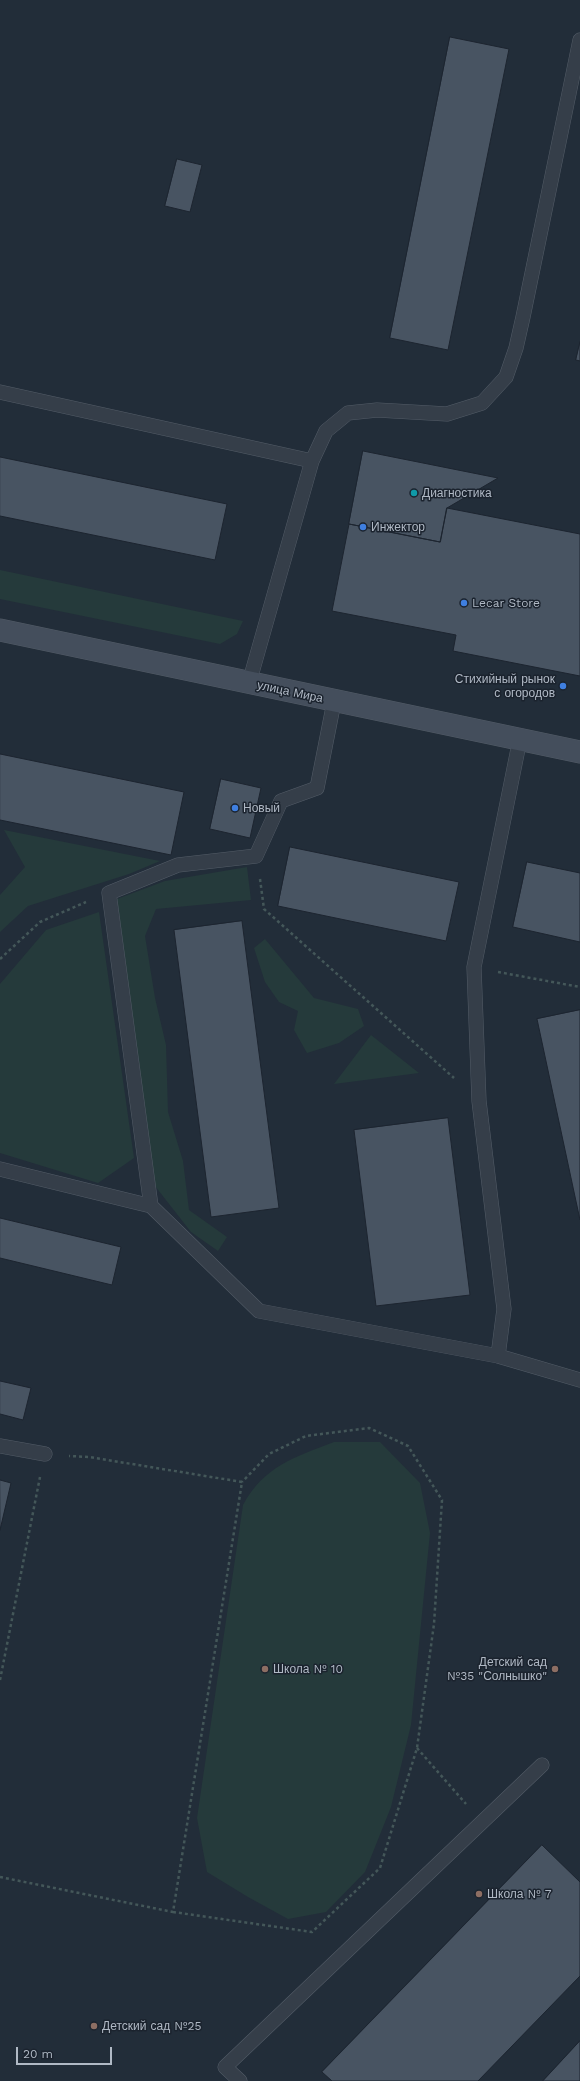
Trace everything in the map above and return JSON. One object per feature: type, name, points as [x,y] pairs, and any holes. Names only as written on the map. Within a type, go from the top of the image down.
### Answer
[{"type":"street","name":"улица Мира","points":[[0,630],[334,702],[580,752]]},
{"type":"lane","points":[[249,683],[312,461],[326,431],[348,413],[377,410],[447,414],[482,403],[506,377],[516,348],[523,317],[580,40]]},
{"type":"lane","points":[[0,392],[312,461]]},
{"type":"lane","points":[[151,1206],[109,893],[178,865],[256,856],[281,801],[317,788],[334,702]]},
{"type":"lane","points":[[498,1356],[504,1308],[479,1101],[474,967],[520,739]]},
{"type":"lane","points":[[0,1169],[151,1206],[259,1311],[498,1356],[580,1380]]},
{"type":"lane","points":[[0,1446],[45,1454]]},
{"type":"lane","points":[[240,2081],[225,2067],[542,1765]]},
{"type":"path","points":[[256,856],[264,909],[479,1101]]},
{"type":"path","points":[[0,959],[40,922],[109,893]]},
{"type":"path","points":[[474,967],[580,987]]},
{"type":"path","points":[[0,1877],[172,1912],[312,1932],[380,1868],[417,1748],[434,1624],[442,1500],[408,1446],[369,1428],[306,1436],[269,1454],[242,1482],[172,1912]]},
{"type":"path","points":[[0,1680],[45,1454],[89,1457],[242,1482]]},
{"type":"path","points":[[417,1748],[467,1807],[484,1820]]},
{"type":"green space","points":[[0,570],[243,621],[237,634],[220,644],[0,599]]},
{"type":"green space","points":[[4,830],[160,861],[129,874],[28,906],[0,932],[0,895],[25,867]]},
{"type":"green space","points":[[247,867],[251,900],[156,909],[145,936],[155,998],[166,1045],[168,1112],[183,1161],[189,1210],[227,1237],[218,1251],[191,1232],[155,1186],[117,899],[165,881]]},
{"type":"green space","points":[[99,912],[134,1158],[98,1183],[0,1153],[0,984],[46,930]]},
{"type":"green space","points":[[265,939],[314,998],[358,1009],[364,1026],[339,1043],[307,1053],[294,1030],[298,1011],[279,1002],[265,982],[254,948]]},
{"type":"green space","points":[[371,1035],[419,1073],[334,1084]]},
{"type":"green space","points":[[334,1442],[380,1442],[420,1483],[430,1533],[411,1725],[391,1807],[365,1872],[326,1912],[288,1919],[207,1872],[197,1818],[243,1505],[251,1492],[261,1481],[282,1464]]},
{"type":"building","points":[[450,37],[509,49],[448,350],[390,338]]},
{"type":"building","points":[[177,159],[202,165],[190,212],[165,206]]},
{"type":"building","points":[[580,342],[580,361],[576,360]]},
{"type":"building","name":"Диагностика","points":[[363,451],[498,478],[447,508],[440,542],[349,524]]},
{"type":"building","points":[[0,457],[227,504],[215,560],[0,516]]},
{"type":"building","points":[[447,508],[580,534],[580,676],[453,651],[456,635],[332,611],[349,524],[440,542]]},
{"type":"building","points":[[0,754],[184,792],[171,855],[0,820]]},
{"type":"building","points":[[221,779],[261,788],[250,838],[210,829]]},
{"type":"building","points":[[290,847],[459,882],[446,941],[278,906]]},
{"type":"building","points":[[527,862],[580,873],[580,942],[513,927]]},
{"type":"building","points":[[242,921],[279,1208],[211,1217],[174,930]]},
{"type":"building","points":[[580,1010],[580,1220],[537,1019]]},
{"type":"building","points":[[448,1118],[470,1295],[376,1306],[354,1130]]},
{"type":"building","points":[[0,1218],[121,1247],[112,1285],[0,1258]]},
{"type":"building","points":[[0,1381],[31,1388],[23,1420],[0,1414]]},
{"type":"building","points":[[0,1480],[11,1483],[0,1530]]},
{"type":"building","points":[[542,1845],[580,1882],[580,1976],[478,2081],[332,2081],[322,2072]]},
{"type":"building","points":[[580,2041],[580,2081],[543,2081]]},
{"type":"place","name":"Диагностика","points":[[414,493]]},
{"type":"place","name":"Инжектор","points":[[363,527]]},
{"type":"place","name":"Lecar Store","points":[[464,603]]},
{"type":"place","name":"Стихийный рынок с огородов","points":[[563,686]]},
{"type":"place","name":"Новый","points":[[235,808]]},
{"type":"place","name":"Школа № 10","points":[[265,1669]]},
{"type":"place","name":"Детский сад №35 \"Солнышко\"","points":[[555,1669]]},
{"type":"place","name":"Школа № 7","points":[[479,1894]]},
{"type":"place","name":"Детский сад №25","points":[[94,2026]]}]
